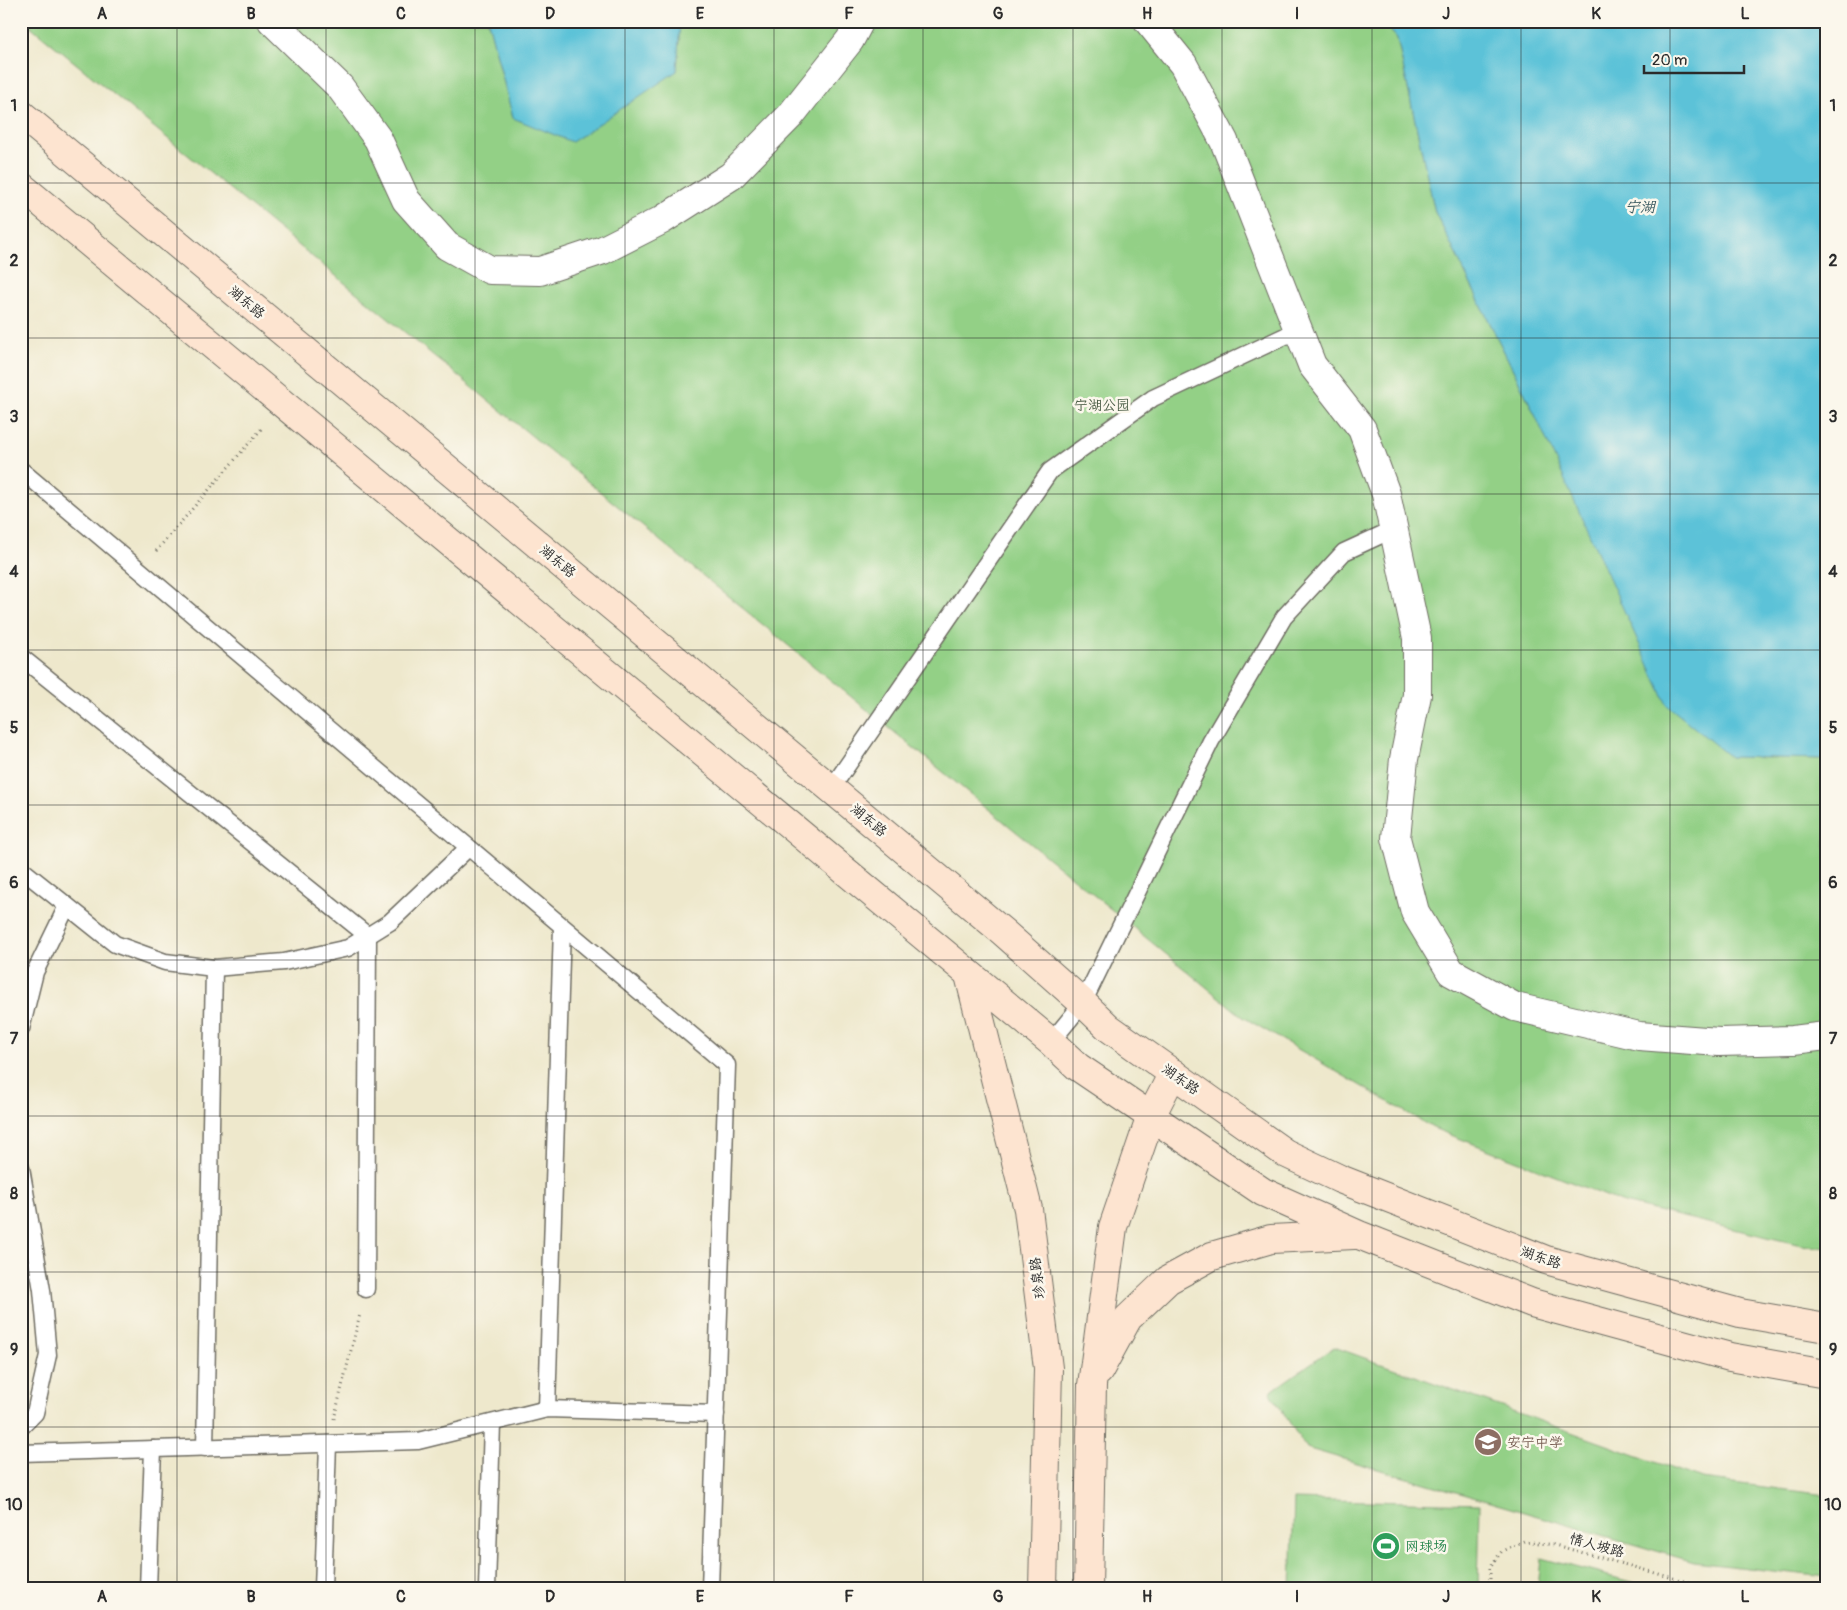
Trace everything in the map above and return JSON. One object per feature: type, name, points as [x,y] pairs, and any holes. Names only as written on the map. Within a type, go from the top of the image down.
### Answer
[{"type":"main road","name":"湖东路","points":[[21,114],[1003,932],[1109,1028],[1285,1153],[1340,1180],[1537,1257],[1740,1313],[1826,1328]]},
{"type":"main road","points":[[21,186],[1051,1042],[1078,1067],[1263,1192],[1358,1235],[1532,1303],[1730,1356],[1826,1374]]},
{"type":"main road","name":"珍泉路","points":[[969,975],[1028,1209],[1048,1368],[1043,1589]]},
{"type":"main road","points":[[1088,1589],[1092,1385],[1113,1226],[1151,1116],[1173,1073]]},
{"type":"main road","points":[[1092,1385],[1128,1318],[1168,1280],[1212,1256],[1272,1239],[1358,1235]]},
{"type":"street","points":[[272,21],[340,87],[378,139],[406,200],[447,246],[490,270],[540,271],[603,250],[662,220],[731,176],[790,116],[850,40],[860,21]]},
{"type":"street","points":[[1148,21],[1183,64],[1224,141],[1312,365],[1362,429],[1386,494],[1417,638],[1417,695],[1404,759],[1396,838],[1415,912],[1451,972],[1515,1007],[1639,1036],[1719,1042],[1794,1040],[1826,1036]]},
{"type":"lane","points":[[831,789],[1050,471],[1153,398],[1298,330]]},
{"type":"lane","points":[[21,470],[727,1065],[710,1589]]},
{"type":"lane","points":[[1051,1042],[1083,1003],[1211,741],[1284,617],[1344,552],[1394,529]]},
{"type":"lane","points":[[21,657],[368,936]]},
{"type":"lane","points":[[21,870],[116,944],[165,962],[214,968],[284,962],[348,948],[390,922],[468,848]]},
{"type":"lane","points":[[21,1029],[35,972],[67,906]]},
{"type":"lane","points":[[547,1409],[562,927]]},
{"type":"lane","points":[[366,1289],[368,936]]},
{"type":"lane","points":[[205,1448],[214,968]]},
{"type":"lane","points":[[21,1168],[42,1290],[48,1356],[35,1413],[21,1428]]},
{"type":"lane","points":[[21,1453],[418,1441],[547,1409],[716,1414]]},
{"type":"lane","points":[[487,1589],[492,1423]]},
{"type":"lane","points":[[323,1589],[328,1444]]},
{"type":"lane","points":[[148,1589],[153,1449]]},
{"type":"path","points":[[140,570],[283,404]]},
{"type":"path","points":[[328,1444],[366,1289]]},
{"type":"path","name":"情人坡路","points":[[1490,1589],[1490,1567],[1502,1551],[1524,1541],[1555,1546],[1698,1585],[1727,1589]]},
{"type":"green space","name":"宁湖公园","points":[[24,21],[488,21],[513,118],[677,71],[680,21],[1382,21],[1397,38],[1435,212],[1531,406],[1730,757],[1826,759],[1826,1248],[1801,1245],[1624,1203],[1433,1128],[1243,1017]]},
{"type":"green space","points":[[1334,1347],[1702,1479],[1826,1495],[1826,1577],[1694,1562],[1306,1448],[1270,1392]]},
{"type":"green space","name":"网球场","points":[[1294,1499],[1480,1504],[1478,1589],[1291,1589]]},
{"type":"green space","points":[[1541,1558],[1657,1589],[1538,1589]]},
{"type":"water","points":[[488,21],[680,21],[677,71],[572,142],[513,118]]},
{"type":"water","name":"宁湖","points":[[1382,21],[1826,21],[1826,759],[1730,757],[1667,705],[1531,406],[1435,212],[1397,38]]},
{"type":"place","name":"安宁中学","points":[[1488,1442]]},
{"type":"place","name":"网球场","points":[[1386,1546]]}]
